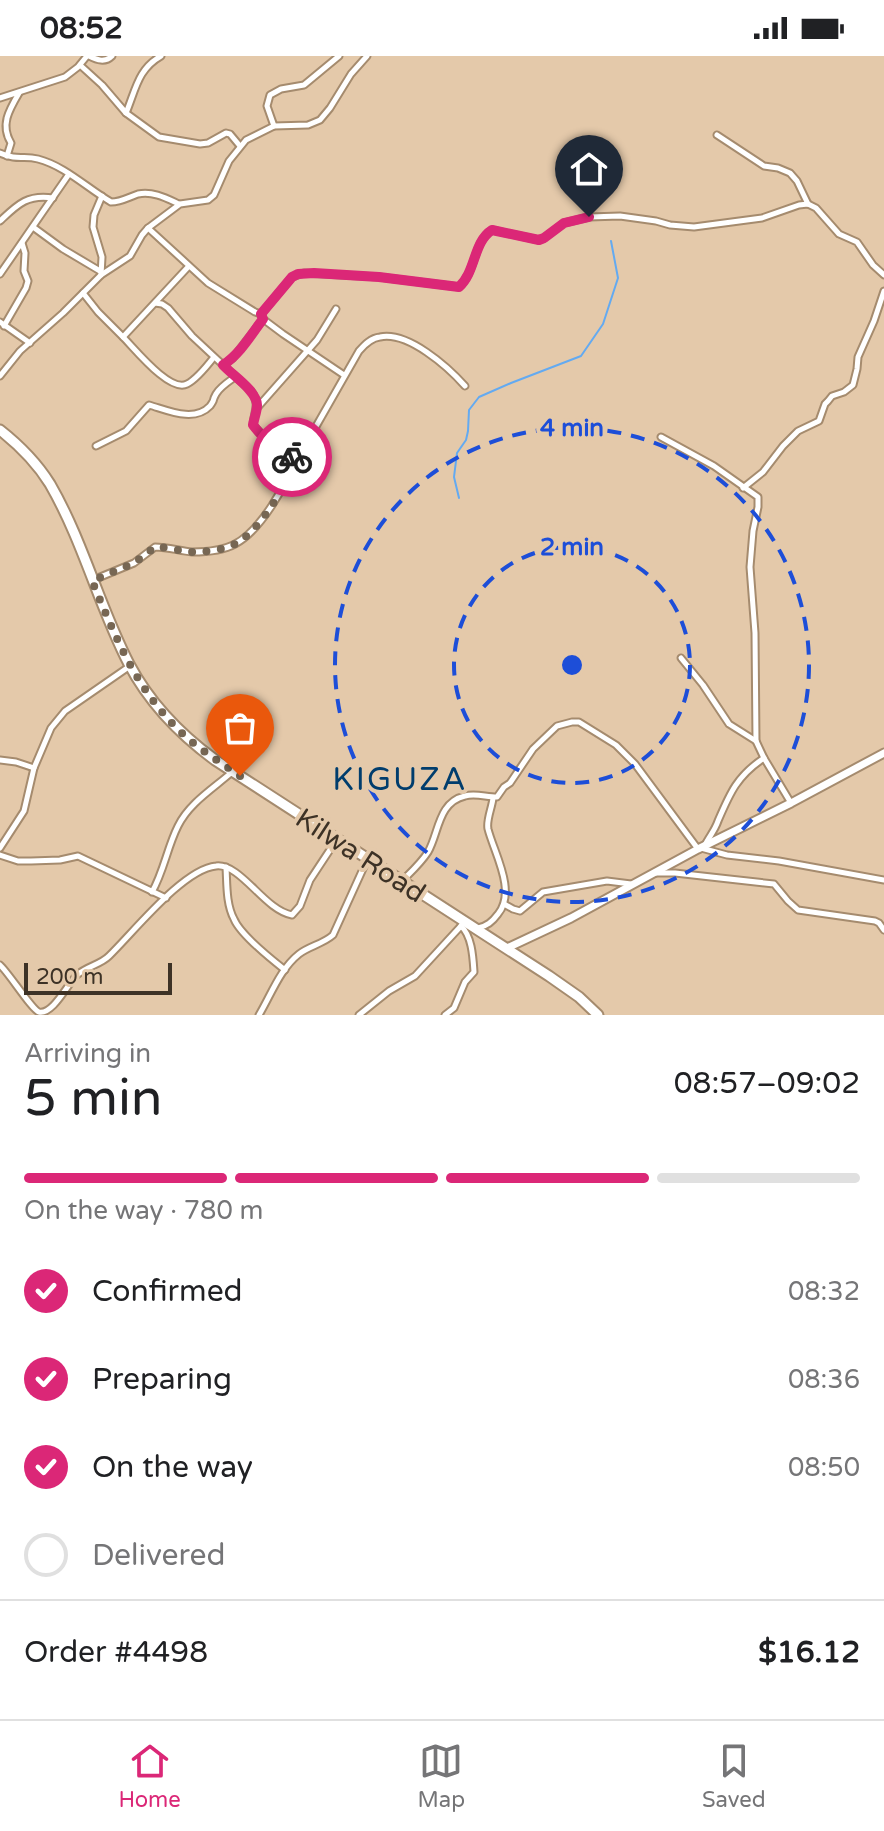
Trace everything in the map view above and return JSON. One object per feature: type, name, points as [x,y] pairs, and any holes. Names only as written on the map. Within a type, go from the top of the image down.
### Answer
[{"type":"highway","name":"Kilwa Road","points":[[0,430],[31,459],[49,484],[71,526],[130,666],[147,693],[183,734],[215,760],[462,923],[507,948],[579,997],[598,1015]]},
{"type":"street","points":[[0,98],[65,77],[88,56],[101,60],[112,56]]},
{"type":"street","points":[[126,113],[145,68],[161,56]]},
{"type":"street","points":[[274,126],[267,106],[270,95],[281,89],[304,85],[339,56]]},
{"type":"street","points":[[0,376],[14,357],[83,293],[100,273],[130,256],[148,228],[180,204],[208,200],[214,195],[225,167],[240,146],[257,133],[274,126],[308,125],[320,120],[367,56]]},
{"type":"street","points":[[80,65],[126,113],[159,137],[200,144],[226,133],[240,146]]},
{"type":"street","points":[[20,92],[11,105],[5,126],[4,134],[11,143],[3,154],[17,159],[35,158],[69,174],[111,202],[142,193],[159,195],[180,204]]},
{"type":"street","points":[[717,135],[764,166],[790,173],[808,204]]},
{"type":"street","points":[[0,274],[69,174]]},
{"type":"street","points":[[100,273],[102,257],[93,227],[102,196]]},
{"type":"street","points":[[0,221],[22,201],[53,198]]},
{"type":"street","points":[[223,365],[233,358],[292,277],[304,273],[379,277],[459,287],[467,277],[484,236],[492,230],[539,240],[564,223],[589,217],[620,216],[687,227],[753,220],[808,204],[816,208],[839,234],[857,242],[884,275]]},
{"type":"street","points":[[33,227],[100,273]]},
{"type":"street","points":[[148,228],[213,287],[262,316],[344,375]]},
{"type":"street","points":[[22,243],[28,281],[2,324],[30,343]]},
{"type":"street","points":[[123,337],[189,266]]},
{"type":"street","points":[[743,488],[763,472],[798,431],[819,421],[825,404],[832,396],[853,385],[858,357],[884,291]]},
{"type":"street","points":[[83,293],[167,381],[184,386],[214,357]]},
{"type":"street","points":[[155,303],[168,308],[252,392],[257,409],[253,425],[287,456],[294,458]]},
{"type":"street","points":[[257,409],[317,340],[336,309]]},
{"type":"street","points":[[92,581],[134,563],[155,547],[193,552],[222,548],[240,541],[281,491],[294,458],[302,451],[344,375],[366,343],[377,337],[390,336],[404,340],[440,362],[465,386]]},
{"type":"street","points":[[96,446],[126,431],[149,405],[168,412],[202,412],[211,404],[218,390],[235,377]]},
{"type":"street","points":[[661,437],[714,466],[758,497],[750,567],[755,633],[756,741],[791,803]]},
{"type":"street","points":[[681,658],[729,724],[756,741]]},
{"type":"street","points":[[0,848],[24,811],[34,768],[57,718],[130,666]]},
{"type":"street","points":[[402,881],[421,863],[429,850],[448,806],[468,795],[493,798],[499,795],[533,749],[557,726],[572,722],[579,722],[616,745],[635,764],[701,847],[727,855],[884,880]]},
{"type":"street","points":[[507,948],[571,918],[884,753]]},
{"type":"street","points":[[701,847],[717,825],[734,785],[752,765],[764,758]]},
{"type":"street","points":[[0,760],[34,768]]},
{"type":"street","points":[[152,892],[183,818],[233,771]]},
{"type":"street","points":[[475,928],[493,921],[506,897],[488,824],[493,798]]},
{"type":"street","points":[[0,965],[35,1010],[48,1013],[75,977],[110,955],[166,898],[204,869],[226,866],[279,910],[292,915],[337,839]]},
{"type":"street","points":[[0,855],[18,861],[60,860],[78,856],[166,898]]},
{"type":"street","points":[[259,1015],[285,970],[300,953],[333,935],[367,859]]},
{"type":"street","points":[[226,866],[228,895],[238,927],[285,970]]},
{"type":"street","points":[[655,874],[675,873],[774,884],[798,910],[875,921],[884,930]]},
{"type":"street","points":[[504,904],[520,911],[543,892],[607,881],[632,884]]},
{"type":"street","points":[[359,1015],[389,991],[415,976],[462,923],[468,936],[474,972],[465,982],[454,1008],[445,1015]]},
{"type":"waterway","points":[[459,498],[454,477],[457,453],[466,440],[469,410],[479,397],[581,356],[603,324],[618,278],[611,241]]},
{"type":"way so far","points":[[240,776],[183,734],[147,693],[117,640],[92,581],[134,563],[155,547],[193,552],[232,546],[258,522],[281,491],[290,473],[292,457]]},
{"type":"district","name":"KIGUZA","points":[[400,779]]},
{"type":"route","points":[[292,457],[272,444],[253,425],[256,399],[223,365],[243,346],[263,319],[261,314],[292,277],[314,273],[459,287],[467,277],[484,236],[492,230],[539,240],[564,223],[589,217]]}]
